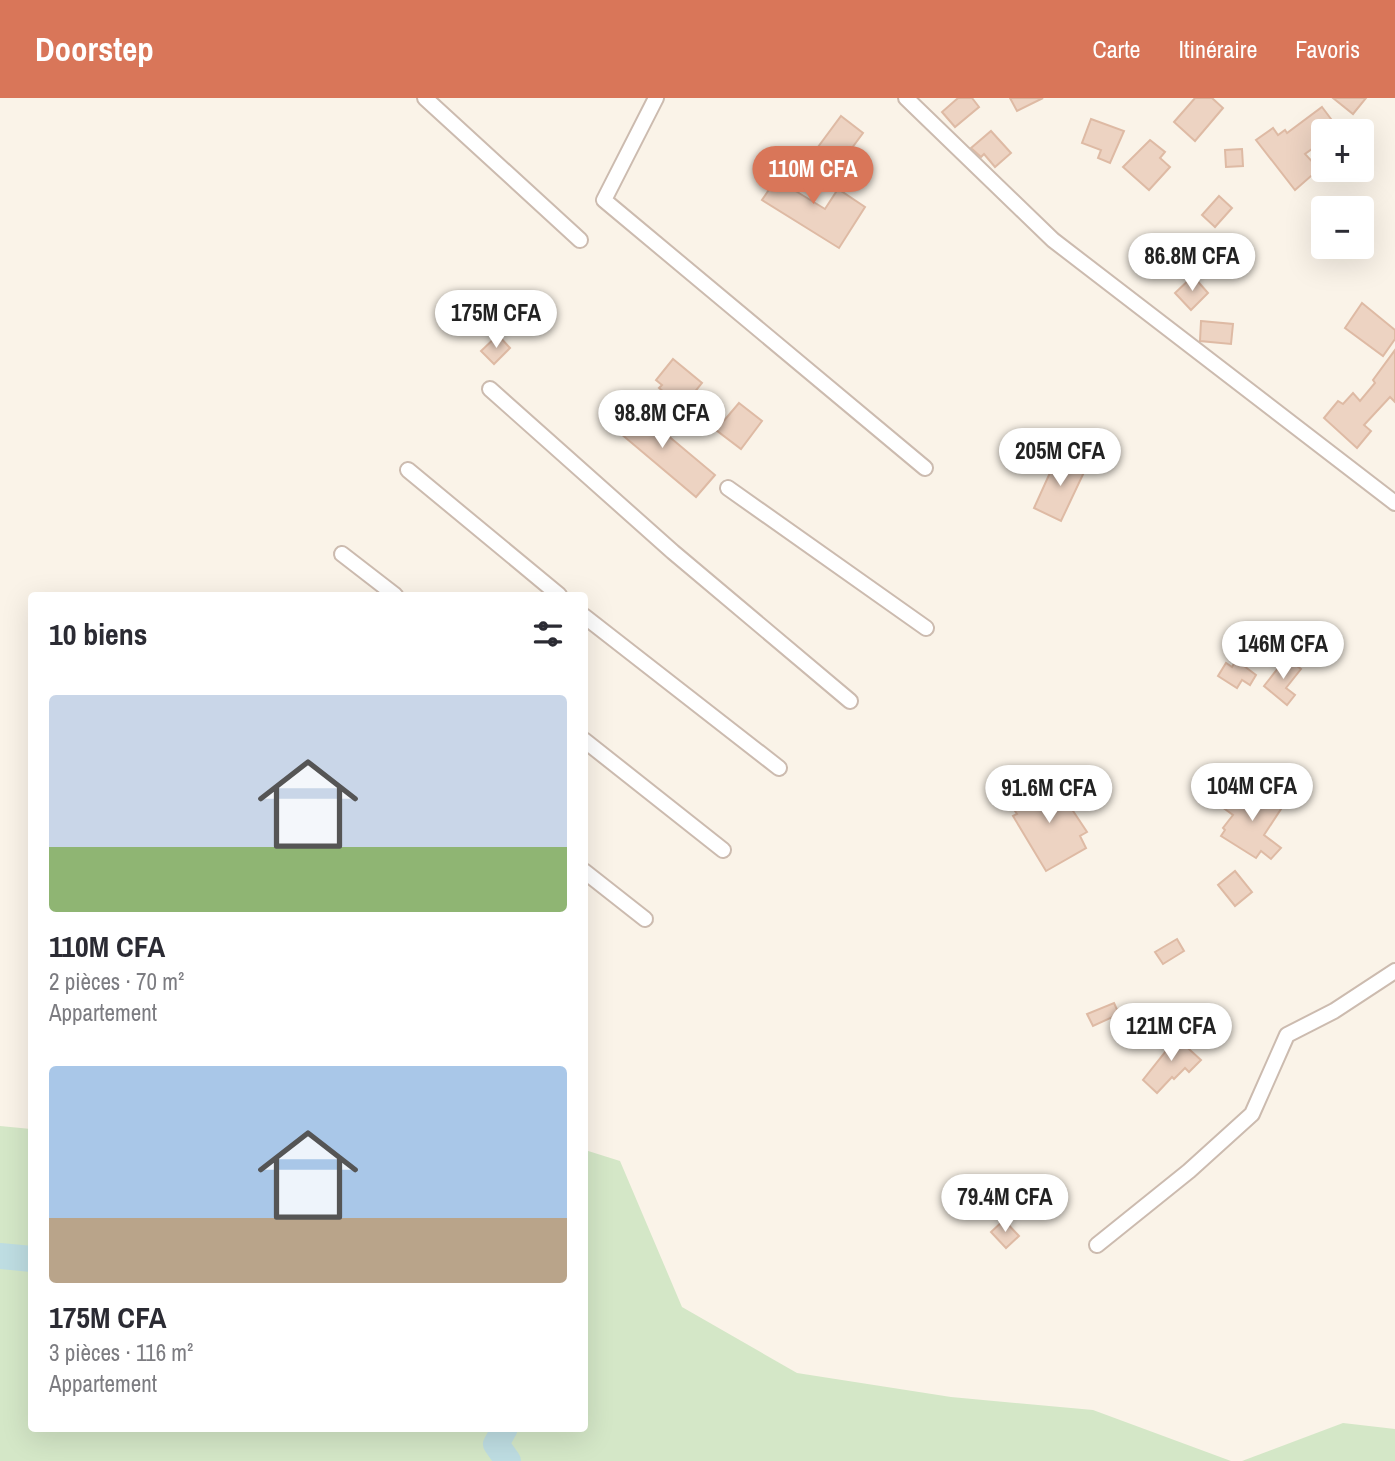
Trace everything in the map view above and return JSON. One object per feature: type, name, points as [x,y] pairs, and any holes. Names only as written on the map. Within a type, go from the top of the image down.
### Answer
[{"type":"street","points":[[425,98],[580,240]]},
{"type":"street","points":[[656,98],[604,200],[925,468]]},
{"type":"street","points":[[906,98],[1053,240],[1395,503]]},
{"type":"street","points":[[490,389],[673,552],[850,701]]},
{"type":"street","points":[[408,470],[555,592]]},
{"type":"street","points":[[728,488],[926,628]]},
{"type":"street","points":[[342,554],[391,592]]},
{"type":"street","points":[[588,619],[779,768]]},
{"type":"street","points":[[588,743],[723,850]]},
{"type":"street","points":[[588,875],[645,919]]},
{"type":"street","points":[[1097,1245],[1189,1171],[1252,1114],[1287,1035],[1334,1011],[1395,971]]},
{"type":"green space","points":[[0,1126],[28,1129],[28,1432],[588,1432],[588,1151],[620,1161],[682,1307],[797,1373],[951,1397],[1093,1410],[1231,1461],[0,1461]]},
{"type":"green space","points":[[1343,1423],[1395,1429],[1395,1461],[1242,1461]]},
{"type":"building","points":[[958,98],[972,98],[979,107],[955,127],[942,112]]},
{"type":"building","points":[[1010,98],[1043,98],[1017,111]]},
{"type":"building","points":[[1195,98],[1212,98],[1223,108],[1195,141],[1174,122]]},
{"type":"building","points":[[1333,98],[1366,98],[1353,114]]},
{"type":"building","points":[[1322,107],[1331,119],[1311,119],[1311,150],[1305,154],[1311,160],[1311,176],[1295,190],[1256,140],[1273,128],[1278,135],[1285,130],[1287,133]]},
{"type":"building","points":[[841,116],[863,133],[840,164],[818,147]]},
{"type":"building","points":[[1091,119],[1124,131],[1110,163],[1098,158],[1101,150],[1082,143]]},
{"type":"building","points":[[991,131],[1011,153],[995,167],[984,154],[981,157],[971,148]]},
{"type":"building","points":[[1150,140],[1165,152],[1160,158],[1170,167],[1149,190],[1123,167]]},
{"type":"building","points":[[1242,149],[1243,166],[1226,167],[1225,150]]},
{"type":"building","points":[[791,157],[808,167],[794,190],[825,209],[838,189],[865,207],[839,248],[762,200]]},
{"type":"building","points":[[1219,196],[1232,208],[1215,227],[1202,215]]},
{"type":"building","points":[[1193,276],[1208,293],[1191,310],[1175,293]]},
{"type":"building","points":[[1362,303],[1395,330],[1395,339],[1383,356],[1345,328]]},
{"type":"building","points":[[1201,321],[1233,324],[1231,344],[1200,341]]},
{"type":"building","points":[[498,335],[510,348],[494,364],[481,351]]},
{"type":"building","points":[[1395,350],[1395,402],[1390,397],[1364,425],[1371,431],[1357,448],[1324,418],[1338,401],[1343,404],[1353,393],[1360,401],[1375,383],[1373,380]]},
{"type":"building","points":[[673,359],[702,383],[685,404],[682,401],[679,404],[659,388],[662,385],[656,380]]},
{"type":"building","points":[[625,403],[715,475],[696,497],[608,423]]},
{"type":"building","points":[[739,403],[762,421],[741,449],[716,430]]},
{"type":"building","points":[[1058,455],[1086,468],[1061,521],[1034,508]]},
{"type":"building","points":[[1286,658],[1301,669],[1286,688],[1295,695],[1287,705],[1264,686]]},
{"type":"building","points":[[1236,660],[1256,675],[1250,685],[1242,680],[1237,688],[1218,676],[1226,663],[1232,667]]},
{"type":"building","points":[[1046,780],[1054,792],[1059,790],[1087,832],[1080,836],[1086,848],[1046,871],[1013,816],[1017,814],[1009,802]]},
{"type":"building","points":[[1253,786],[1283,806],[1264,835],[1281,848],[1271,859],[1261,851],[1256,858],[1221,836],[1225,830],[1223,828],[1233,815],[1218,804],[1225,794],[1240,805]]},
{"type":"building","points":[[1235,871],[1252,892],[1235,906],[1218,885]]},
{"type":"building","points":[[1177,939],[1184,951],[1163,964],[1155,952]]},
{"type":"building","points":[[1114,1003],[1119,1014],[1093,1026],[1087,1014]]},
{"type":"building","points":[[1168,1030],[1201,1060],[1189,1072],[1185,1068],[1174,1079],[1172,1077],[1157,1093],[1143,1080],[1169,1047],[1160,1039]]},
{"type":"building","points":[[1004,1220],[1019,1236],[1006,1248],[991,1232]]},
{"type":"waterway","points":[[0,1256],[28,1259]]},
{"type":"waterway","points":[[503,1432],[496,1444],[508,1461]]}]
